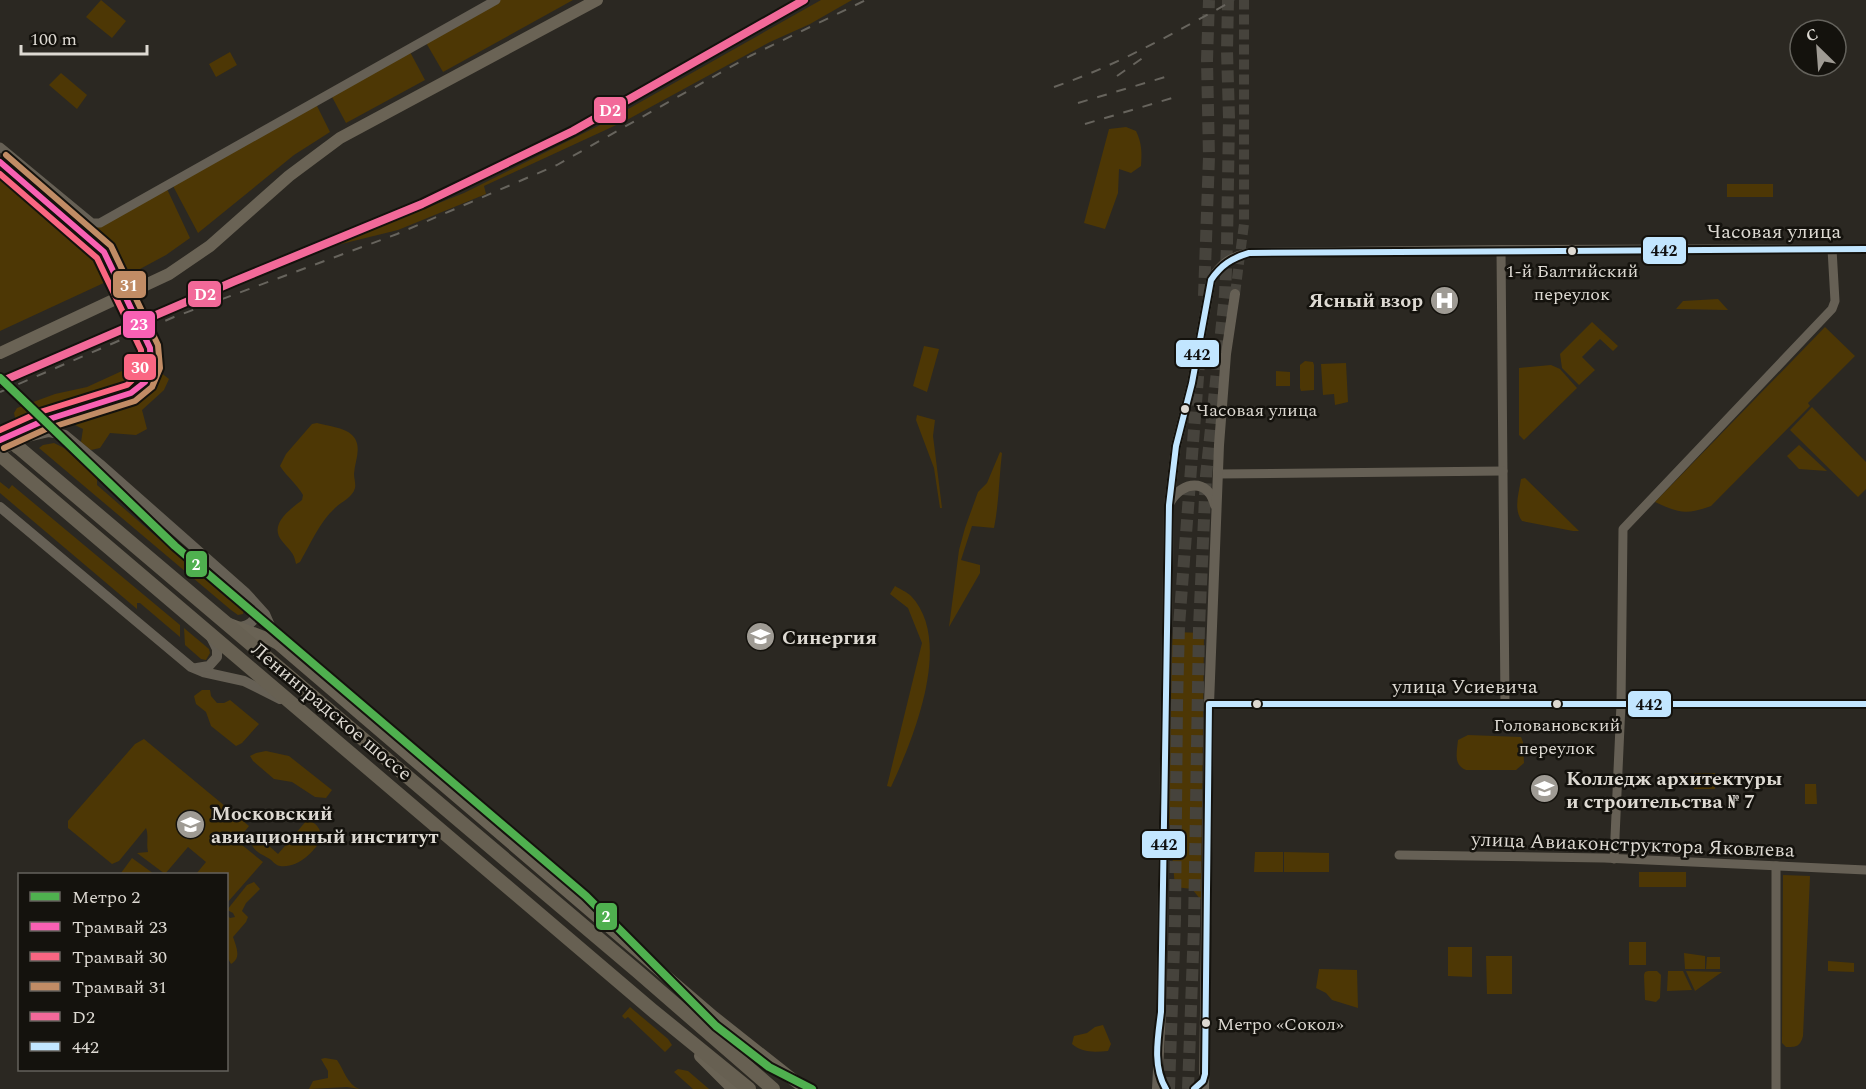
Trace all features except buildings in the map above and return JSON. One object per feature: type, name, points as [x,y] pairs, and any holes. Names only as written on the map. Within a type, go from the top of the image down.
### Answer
[{"type":"main road","points":[[0,353],[169,274],[210,246],[295,170],[340,138],[597,0]]},
{"type":"main road","name":"Ленинградское шоссе","points":[[0,432],[23,442],[773,1089]]},
{"type":"main road","name":"Ленинградское шоссе","points":[[0,456],[652,1010],[749,1089]]},
{"type":"main road","points":[[232,624],[278,644],[714,1017],[805,1089]]},
{"type":"main road","points":[[637,971],[714,1017]]},
{"type":"main road","points":[[652,1010],[733,1089]]},
{"type":"street","points":[[0,147],[92,223],[100,223],[496,0]]},
{"type":"street","points":[[1614,859],[1621,704],[1623,529],[1832,309],[1835,301],[1832,249]]},
{"type":"street","name":"Часовая улица","points":[[1168,505],[1176,446],[1192,383],[1211,280],[1220,266],[1235,256],[1249,253],[1501,250],[1866,249]]},
{"type":"street","points":[[1501,250],[1505,704]]},
{"type":"street","points":[[1204,1089],[1209,704],[1216,511],[1220,415],[1235,294]]},
{"type":"street","points":[[23,442],[49,432],[65,435],[116,477],[251,598],[265,614],[278,644]]},
{"type":"street","points":[[1218,474],[1503,471]]},
{"type":"street","points":[[1157,1089],[1161,1012],[1168,505],[1174,494],[1181,489],[1198,485],[1211,493],[1216,511]]},
{"type":"street","points":[[0,507],[191,667],[243,681],[306,715]]},
{"type":"street","points":[[232,624],[249,624],[256,615],[256,607],[251,598]]},
{"type":"street","points":[[191,667],[209,666],[217,657],[217,649],[207,631]]},
{"type":"street","name":"улица Усиевича","points":[[1209,704],[1866,704]]},
{"type":"street","name":"улица Авиаконструктора Яковлева","points":[[1399,855],[1614,859],[1866,870]]},
{"type":"street","points":[[1776,866],[1776,1089]]},
{"type":"street","points":[[1158,1071],[1160,1080],[1166,1089]]},
{"type":"street","points":[[1194,1089],[1203,1080],[1205,1074]]},
{"type":"shaded area","points":[[101,0],[126,21],[112,38],[86,17]]},
{"type":"shaded area","points":[[500,0],[573,0],[443,72],[425,41]]},
{"type":"shaded area","points":[[821,0],[852,0],[625,121],[484,186],[486,194],[398,230],[329,247],[464,193],[598,126]]},
{"type":"shaded area","points":[[230,52],[237,65],[216,77],[209,64]]},
{"type":"shaded area","points":[[410,52],[425,80],[346,123],[331,95]]},
{"type":"shaded area","points":[[61,73],[87,95],[77,109],[49,85]]},
{"type":"shaded area","points":[[316,104],[330,132],[294,155],[198,233],[173,186]]},
{"type":"shaded area","points":[[1126,127],[1136,131],[1138,135],[1141,166],[1131,173],[1119,169],[1118,193],[1105,229],[1084,223],[1109,129]]},
{"type":"shaded area","points":[[0,173],[93,254],[108,281],[0,331]]},
{"type":"shaded area","points":[[1727,184],[1773,184],[1773,197],[1727,197]]},
{"type":"shaded area","points":[[167,189],[190,238],[166,255],[127,276],[113,249],[91,230]]},
{"type":"shaded area","points":[[1718,299],[1728,310],[1676,309],[1683,301]]},
{"type":"shaded area","points":[[1592,322],[1618,346],[1613,351],[1600,339],[1582,357],[1595,370],[1579,385],[1562,368],[1560,354]]},
{"type":"shaded area","points":[[1825,327],[1855,356],[1808,403],[1810,406],[1711,506],[1689,512],[1670,509],[1655,502]]},
{"type":"shaded area","points":[[924,346],[939,349],[927,392],[913,386]]},
{"type":"shaded area","points":[[1305,361],[1313,362],[1314,365],[1314,390],[1301,391],[1300,388],[1300,365]]},
{"type":"shaded area","points":[[1346,363],[1348,402],[1335,405],[1334,394],[1323,395],[1321,364]]},
{"type":"shaded area","points":[[135,365],[142,365],[141,375],[147,379],[160,372],[169,379],[164,390],[142,410],[147,429],[136,435],[110,433],[100,448],[91,450],[81,442],[83,429],[71,423],[60,405],[20,423],[16,422],[14,413],[17,408],[55,394],[87,387]]},
{"type":"shaded area","points":[[1551,365],[1560,369],[1577,388],[1524,440],[1519,435],[1519,368]]},
{"type":"shaded area","points":[[1276,371],[1290,372],[1290,386],[1276,386]]},
{"type":"shaded area","points":[[1812,407],[1866,462],[1866,489],[1858,497],[1790,430]]},
{"type":"shaded area","points":[[917,415],[935,420],[933,436],[942,508],[940,508],[934,468],[916,420]]},
{"type":"shaded area","points":[[317,423],[345,430],[355,439],[358,453],[354,474],[355,486],[352,494],[324,520],[300,562],[296,564],[293,554],[278,535],[278,529],[279,523],[302,500],[303,495],[280,466],[286,454],[312,424]]},
{"type":"shaded area","points":[[54,443],[64,448],[97,478],[97,485],[229,600],[240,600],[245,605],[243,614],[238,615],[231,610],[39,448]]},
{"type":"shaded area","points":[[1799,445],[1827,471],[1799,469],[1787,456]]},
{"type":"shaded area","points":[[1000,452],[1002,453],[994,528],[972,526],[961,560],[980,565],[980,573],[949,627],[959,550],[965,528],[978,492],[987,483]]},
{"type":"shaded area","points":[[1525,478],[1579,531],[1522,521],[1517,501],[1521,479]]},
{"type":"shaded area","points":[[0,482],[9,489],[12,485],[180,625],[180,637],[140,603],[137,603],[137,609],[0,493]]},
{"type":"shaded area","points":[[895,586],[911,596],[923,615],[929,638],[929,664],[918,717],[891,787],[887,786],[922,643],[908,608],[890,594]]},
{"type":"shaded area","points":[[184,628],[209,649],[210,653],[206,660],[201,659],[185,645]]},
{"type":"shaded area","points":[[1173,632],[1204,633],[1201,900],[1192,889],[1175,887],[1167,798],[1167,728]]},
{"type":"shaded area","points":[[202,690],[210,690],[211,696],[217,703],[230,700],[259,724],[242,743],[236,746],[211,726],[206,712],[196,704],[194,696]]},
{"type":"shaded area","points":[[1468,735],[1521,737],[1524,763],[1516,770],[1466,770],[1462,768],[1457,761],[1458,740]]},
{"type":"shaded area","points":[[144,739],[249,826],[237,841],[263,862],[228,902],[228,873],[197,873],[206,862],[188,847],[164,873],[137,853],[148,852],[146,828],[119,861],[112,864],[68,828],[68,821],[135,744]]},
{"type":"shaded area","points":[[266,751],[289,756],[332,790],[326,798],[315,797],[292,782],[274,779],[250,756]]},
{"type":"shaded area","points":[[1694,773],[1715,773],[1715,789],[1694,789]]},
{"type":"shaded area","points":[[1805,784],[1816,784],[1817,804],[1805,804]]},
{"type":"shaded area","points":[[307,820],[318,827],[322,839],[309,854],[293,865],[276,865],[256,851],[249,839],[253,834],[257,835],[278,854]]},
{"type":"shaded area","points":[[1255,852],[1283,852],[1283,872],[1254,872]]},
{"type":"shaded area","points":[[1284,852],[1329,853],[1329,872],[1284,872]]},
{"type":"shaded area","points":[[132,858],[153,873],[121,873]]},
{"type":"shaded area","points":[[1639,872],[1686,872],[1686,887],[1639,887]]},
{"type":"shaded area","points":[[1783,875],[1810,876],[1803,1036],[1799,1044],[1789,1047],[1782,1043]]},
{"type":"shaded area","points":[[254,882],[260,889],[246,903],[242,911],[248,917],[233,937],[237,955],[231,964],[228,959],[228,916],[235,917],[228,909],[247,885]]},
{"type":"shaded area","points":[[1629,942],[1646,942],[1646,965],[1629,965]]},
{"type":"shaded area","points":[[1448,947],[1472,947],[1472,977],[1448,976]]},
{"type":"shaded area","points":[[1684,953],[1705,956],[1705,969],[1685,969]]},
{"type":"shaded area","points":[[1486,956],[1512,956],[1512,994],[1487,994]]},
{"type":"shaded area","points":[[1707,957],[1720,957],[1720,969],[1706,969]]},
{"type":"shaded area","points":[[1828,961],[1854,963],[1854,972],[1828,971]]},
{"type":"shaded area","points":[[1319,969],[1357,970],[1358,1008],[1332,1000],[1326,993],[1316,988]]},
{"type":"shaded area","points":[[1648,971],[1657,971],[1661,975],[1660,998],[1656,1002],[1645,1000],[1644,975]]},
{"type":"shaded area","points":[[1668,971],[1683,971],[1692,990],[1667,991]]},
{"type":"shaded area","points":[[1686,971],[1722,972],[1695,991]]},
{"type":"shaded area","points":[[630,1007],[668,1039],[672,1045],[665,1052],[628,1017],[625,1019],[622,1016]]},
{"type":"shaded area","points":[[1103,1025],[1111,1044],[1108,1051],[1093,1052],[1072,1044],[1074,1036],[1087,1033]]},
{"type":"shaded area","points":[[321,1059],[337,1060],[349,1080],[359,1089],[347,1087],[309,1089],[313,1081],[328,1078],[328,1071]]},
{"type":"shaded area","points":[[678,1069],[688,1071],[709,1089],[693,1089],[674,1072]]},
{"type":"tunnel","points":[[1204,296],[1209,157],[1207,60],[1209,0]]},
{"type":"tunnel","points":[[1188,1089],[1194,926],[1199,627],[1206,476],[1225,295],[1227,244],[1228,0]]},
{"type":"tunnel","points":[[1235,294],[1244,224],[1244,0]]},
{"type":"tunnel","points":[[1169,1089],[1175,920],[1179,626],[1199,364]]},
{"type":"tunnel","points":[[0,451],[28,437]]},
{"type":"railway","points":[[0,392],[174,317],[397,234],[557,165],[750,56],[866,0]]},
{"type":"railway","points":[[1054,87],[1124,58],[1234,0]]},
{"type":"railway","points":[[1117,76],[1144,57]]},
{"type":"railway","points":[[1078,103],[1172,75]]},
{"type":"railway","points":[[1085,124],[1179,96]]},
{"type":"metro line","name":"2","points":[[0,378],[175,546],[586,896],[716,1026],[769,1067],[812,1089]]},
{"type":"tram line","name":"31","points":[[4,448],[46,429],[135,401],[152,387],[160,368],[158,345],[111,246],[6,155]]},
{"type":"tram line","name":"23","points":[[0,162],[104,252],[150,348],[151,367],[145,382],[131,393],[43,421],[0,440]]},
{"type":"tram line","name":"30","points":[[0,174],[97,258],[141,350],[137,374],[127,385],[40,412],[0,430]]},
{"type":"transit line","name":"D2","points":[[0,382],[422,204],[573,131],[804,0]]},
{"type":"transit line","name":"442","points":[[1166,1089],[1159,1071],[1157,1051],[1161,1012],[1169,505],[1176,446],[1192,383],[1211,280],[1219,270],[1237,257],[1249,253],[1866,249]]},
{"type":"transit line","name":"442","points":[[1194,1089],[1203,1081],[1205,1074],[1209,704],[1866,704]]},
{"type":"place","name":"1-й Балтийский переулок","points":[[1572,251]]},
{"type":"place","name":"Ясный взор","points":[[1444,300]]},
{"type":"place","name":"Часовая улица","points":[[1185,409]]},
{"type":"place","name":"Синергия","points":[[761,637]]},
{"type":"place","name":"Головановский переулок","points":[[1557,704]]},
{"type":"place","name":"Колледж архитектуры и строительства № 7","points":[[1545,789]]},
{"type":"place","name":"Московский авиационный институт","points":[[190,824]]},
{"type":"place","name":"Метро «Сокол»","points":[[1206,1023]]}]
